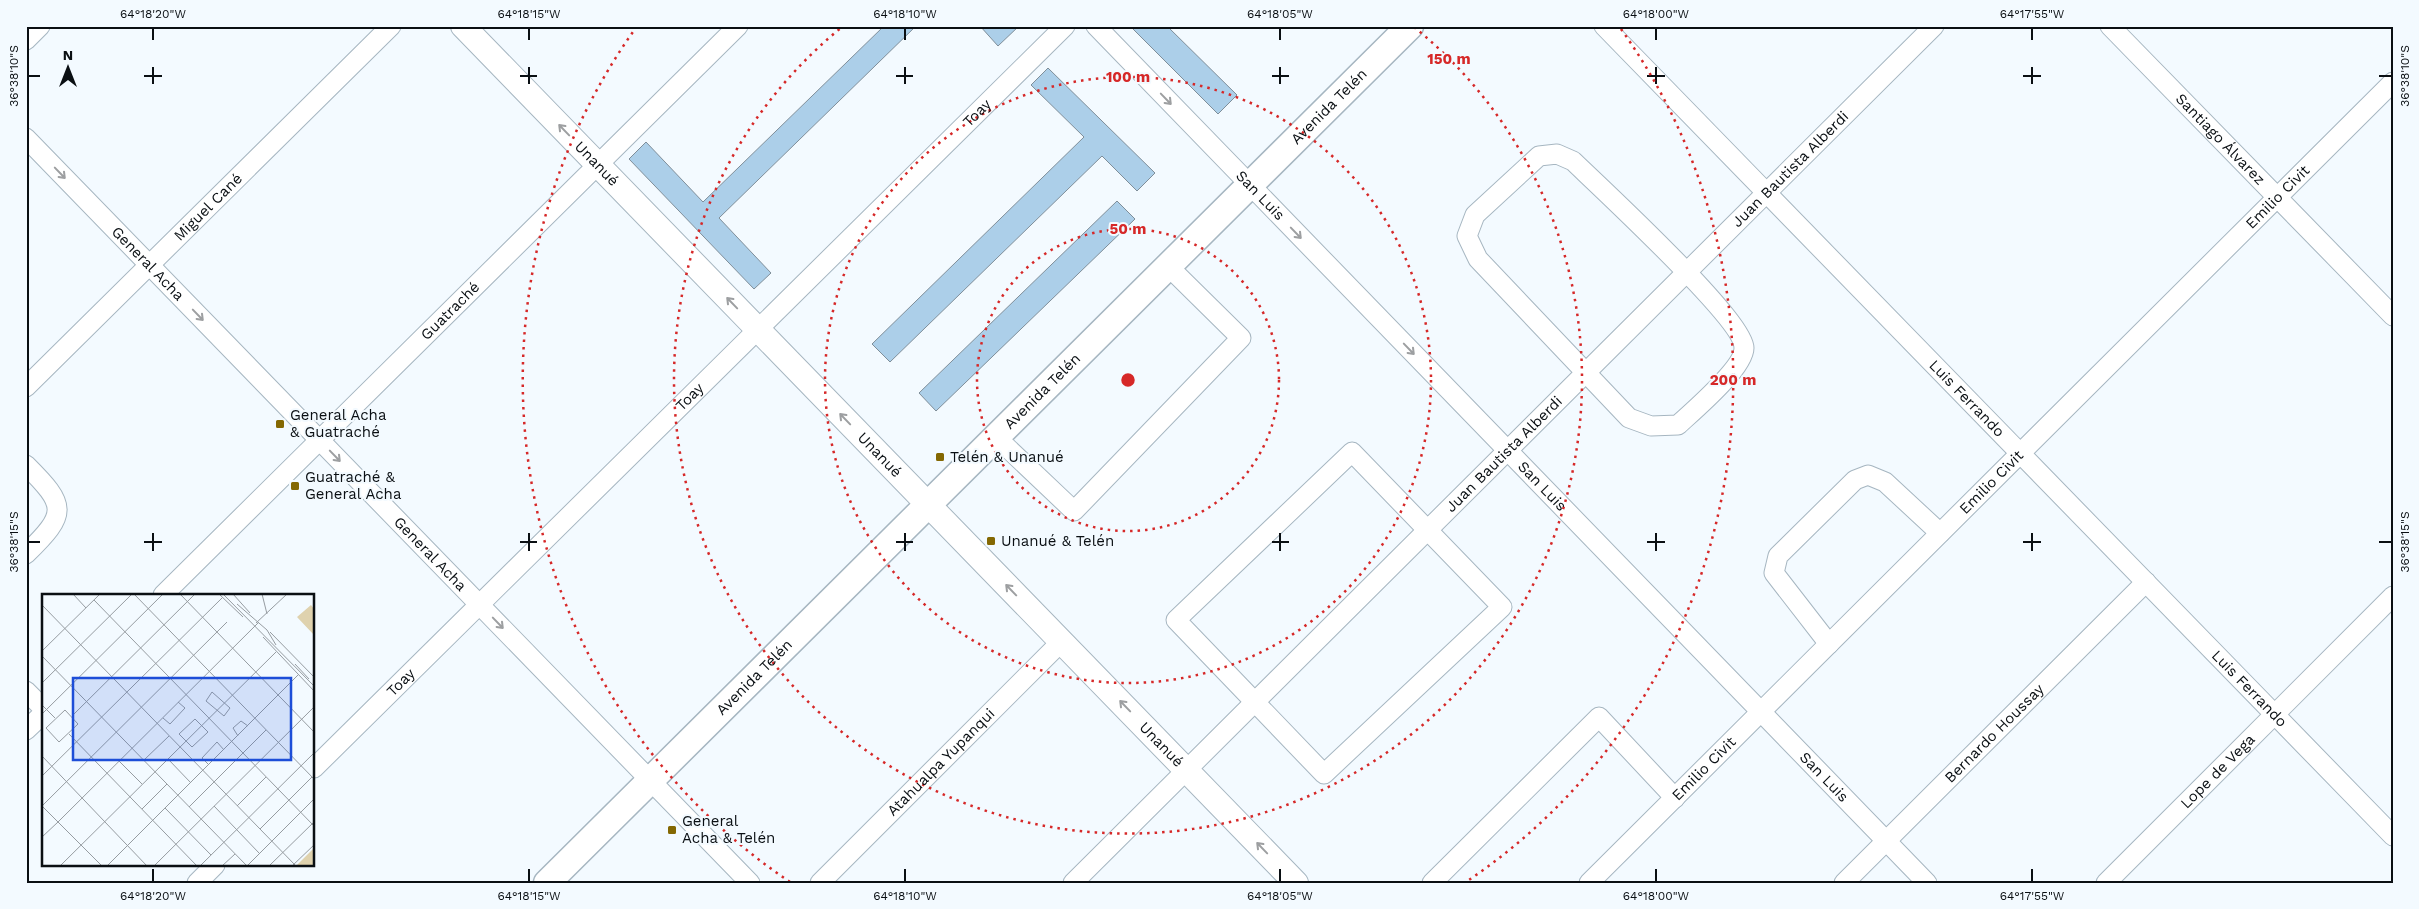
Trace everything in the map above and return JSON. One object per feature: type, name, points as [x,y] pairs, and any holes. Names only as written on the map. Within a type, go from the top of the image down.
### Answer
[{"type":"main road","name":"Avenida Telén","points":[[547,883],[1410,26]]},
{"type":"street","points":[[26,40],[40,26]]},
{"type":"street","name":"Miguel Cané","points":[[26,387],[391,26]]},
{"type":"street","name":"Unanué","points":[[463,26],[1296,883]]},
{"type":"street","name":"Guatraché","points":[[164,594],[738,26]]},
{"type":"street","name":"Toay","points":[[315,767],[1065,26]]},
{"type":"street","name":"San Luis","points":[[1096,26],[1927,883]]},
{"type":"street","name":"Luis Ferrando","points":[[1604,26],[2393,836]]},
{"type":"street","name":"Juan Bautista Alberdi","points":[[1073,883],[1934,26]]},
{"type":"street","name":"Santiago Álvarez","points":[[2110,26],[2393,316]]},
{"type":"street","name":"Emilio Civit","points":[[1589,883],[2393,82]]},
{"type":"street","name":"General Acha","points":[[26,138],[750,883]]},
{"type":"street","points":[[1558,154],[1573,161],[1687,272],[1740,334],[1744,348],[1738,366],[1678,425],[1651,426],[1629,418],[1478,259],[1467,236],[1475,215],[1539,156],[1558,154]]},
{"type":"street","points":[[996,437],[1074,511],[1241,338],[1168,266]]},
{"type":"street","points":[[1352,452],[1428,530],[1502,606],[1324,774],[1176,620],[1352,452]]},
{"type":"street","points":[[26,465],[49,488],[55,498],[58,511],[52,529],[26,554]]},
{"type":"street","points":[[1829,644],[1774,573],[1778,556],[1855,480],[1868,475],[1885,482],[1940,533]]},
{"type":"street","name":"Bernardo Houssay","points":[[1844,883],[2146,582]]},
{"type":"street","name":"Lope de Vega","points":[[2106,883],[2393,596]]},
{"type":"street","name":"Atahualpa Yupanqui","points":[[820,883],[1062,642]]},
{"type":"street","points":[[26,692],[42,709]]},
{"type":"street","points":[[26,730],[42,713]]},
{"type":"street","points":[[1432,883],[1599,717],[1675,798]]},
{"type":"building","points":[[884,26],[916,26],[719,218],[771,273],[754,289],[629,159],[646,142],[703,202]]},
{"type":"building","points":[[980,26],[1019,26],[998,46]]},
{"type":"building","points":[[1130,26],[1167,26],[1237,95],[1218,114]]},
{"type":"building","points":[[1048,68],[1155,173],[1137,191],[1102,156],[890,362],[872,344],[1084,137],[1031,85]]},
{"type":"building","points":[[1117,201],[1135,219],[936,411],[919,393]]},
{"type":"place","name":"General Acha & Guatraché","points":[[280,424]]},
{"type":"place","name":"Telén & Unanué","points":[[940,457]]},
{"type":"place","name":"Guatraché & General Acha","points":[[295,486]]},
{"type":"place","name":"Unanué & Telén","points":[[991,541]]},
{"type":"place","name":"General Acha & Telén","points":[[672,830]]}]
